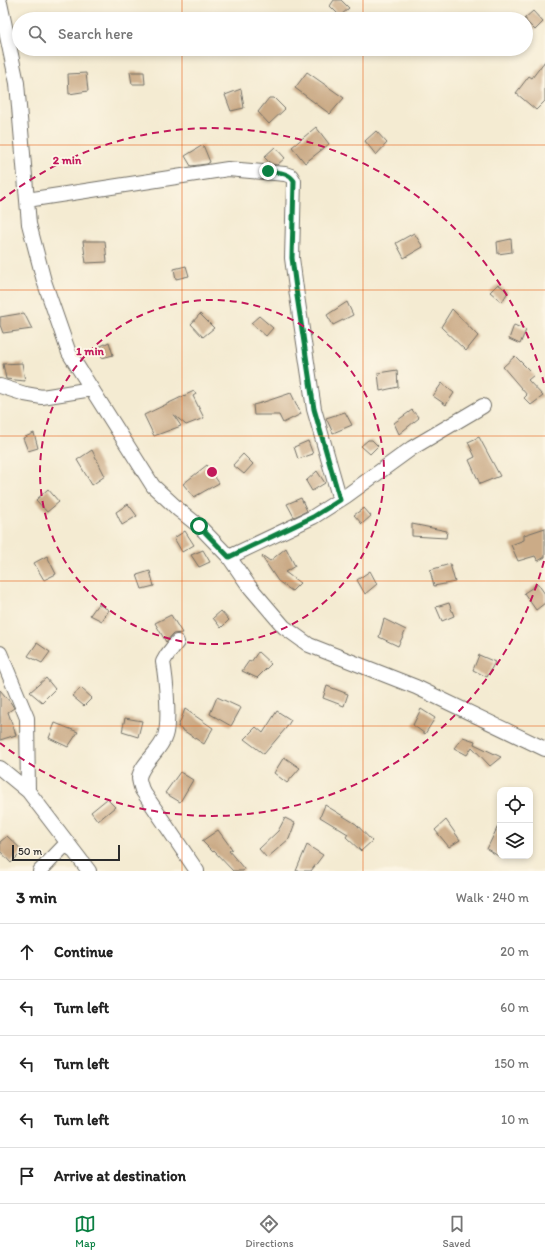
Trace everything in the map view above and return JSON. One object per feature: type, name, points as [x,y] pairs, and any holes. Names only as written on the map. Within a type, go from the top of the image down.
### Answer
[{"type":"street","points":[[0,3],[18,83],[29,224],[44,281],[69,353],[153,486],[199,526],[229,557],[249,586],[284,627],[309,645],[416,687],[545,749]]},
{"type":"street","points":[[27,200],[228,169],[268,171],[290,176],[294,181],[292,258],[314,409],[340,500]]},
{"type":"street","points":[[0,386],[24,394],[42,397],[92,390]]},
{"type":"street","points":[[229,557],[313,517],[340,500],[412,448],[483,406]]},
{"type":"street","points":[[177,642],[163,662],[167,718],[165,736],[159,748],[147,762],[139,778],[142,790],[197,871]]},
{"type":"street","points":[[0,653],[27,718],[28,791]]},
{"type":"street","points":[[0,768],[28,791],[89,871]]},
{"type":"street","points":[[40,871],[67,843]]},
{"type":"building","points":[[334,0],[341,0],[349,8],[344,12],[336,12],[330,6]]},
{"type":"building","points":[[533,11],[543,22],[535,30],[533,28]]},
{"type":"building","points":[[545,61],[545,101],[536,110],[516,93],[529,76],[532,78]]},
{"type":"building","points":[[130,72],[144,72],[145,84],[132,84]]},
{"type":"building","points":[[307,72],[344,98],[330,114],[295,88]]},
{"type":"building","points":[[86,73],[88,91],[69,94],[68,74]]},
{"type":"building","points":[[241,89],[244,108],[231,111],[225,95]]},
{"type":"building","points":[[269,98],[274,98],[285,109],[269,124],[258,112]]},
{"type":"building","points":[[316,127],[329,144],[305,163],[292,147]]},
{"type":"building","points":[[376,131],[387,143],[376,155],[365,141]]},
{"type":"building","points":[[203,145],[210,162],[207,164],[191,166],[185,156]]},
{"type":"building","points":[[275,147],[285,158],[277,165],[271,164],[264,157]]},
{"type":"building","points":[[414,233],[423,247],[404,258],[396,243]]},
{"type":"building","points":[[511,239],[512,252],[498,254],[497,242]]},
{"type":"building","points":[[83,241],[105,241],[107,262],[86,263]]},
{"type":"building","points":[[186,266],[189,276],[176,279],[174,269]]},
{"type":"building","points":[[498,284],[508,292],[502,302],[490,292]]},
{"type":"building","points":[[347,302],[353,315],[333,325],[327,315]]},
{"type":"building","points":[[452,309],[478,336],[466,351],[441,327]]},
{"type":"building","points":[[24,313],[32,329],[3,333],[0,325],[0,317]]},
{"type":"building","points":[[200,314],[214,328],[203,337],[191,324]]},
{"type":"building","points":[[259,316],[273,328],[266,336],[251,323]]},
{"type":"building","points":[[514,325],[526,330],[520,344],[509,339]]},
{"type":"building","points":[[109,342],[113,355],[102,358],[97,348]]},
{"type":"building","points":[[515,356],[534,375],[528,380],[543,396],[531,405],[524,398],[527,395],[503,367]]},
{"type":"building","points":[[22,363],[25,381],[6,379],[3,364]]},
{"type":"building","points":[[397,370],[398,387],[380,391],[378,373]]},
{"type":"building","points":[[442,383],[454,393],[446,405],[433,396]]},
{"type":"building","points":[[194,391],[196,394],[193,396],[204,418],[186,425],[173,414],[181,426],[154,436],[144,415]]},
{"type":"building","points":[[291,393],[301,414],[283,423],[279,415],[254,415],[253,405]]},
{"type":"building","points":[[412,410],[419,418],[399,434],[394,423]]},
{"type":"building","points":[[345,412],[352,425],[333,433],[326,418]]},
{"type":"building","points":[[34,433],[38,448],[28,451],[23,438]]},
{"type":"building","points":[[479,437],[500,476],[480,484],[469,460],[475,457],[468,442]]},
{"type":"building","points":[[368,440],[372,440],[378,446],[370,454],[361,446]]},
{"type":"building","points":[[308,441],[313,454],[298,459],[294,447]]},
{"type":"building","points":[[92,450],[105,476],[92,485],[77,460]]},
{"type":"building","points":[[243,454],[253,464],[244,474],[233,465]]},
{"type":"building","points":[[207,465],[219,483],[194,497],[183,484]]},
{"type":"building","points":[[317,471],[325,483],[312,491],[306,481]]},
{"type":"building","points":[[48,489],[59,502],[47,512],[36,500]]},
{"type":"building","points":[[301,498],[307,511],[294,517],[287,504]]},
{"type":"building","points":[[128,504],[137,516],[122,525],[116,512]]},
{"type":"building","points":[[364,508],[371,516],[362,524],[354,515]]},
{"type":"building","points":[[412,524],[447,531],[446,538],[412,536]]},
{"type":"building","points":[[545,528],[545,557],[538,561],[535,556],[518,561],[511,545],[524,540],[524,535]]},
{"type":"building","points":[[185,531],[194,545],[182,552],[174,538]]},
{"type":"building","points":[[286,548],[295,566],[285,572],[300,583],[292,591],[278,581],[262,557],[263,556],[270,561]]},
{"type":"building","points":[[203,550],[210,562],[199,567],[191,555]]},
{"type":"building","points":[[47,556],[56,574],[44,580],[34,563]]},
{"type":"building","points":[[450,564],[455,582],[434,586],[430,570]]},
{"type":"building","points":[[150,571],[154,586],[142,589],[137,575]]},
{"type":"building","points":[[370,571],[377,584],[365,594],[357,580]]},
{"type":"building","points":[[538,584],[545,594],[545,603],[536,610],[524,593]]},
{"type":"building","points":[[449,603],[454,616],[442,621],[436,607]]},
{"type":"building","points":[[98,604],[109,610],[102,621],[90,615]]},
{"type":"building","points":[[221,611],[229,620],[221,628],[213,618]]},
{"type":"building","points":[[171,615],[182,633],[173,634],[166,642],[155,623]]},
{"type":"building","points":[[384,619],[406,630],[398,646],[379,637]]},
{"type":"building","points":[[37,643],[50,652],[42,663],[28,656]]},
{"type":"building","points":[[258,652],[271,664],[257,678],[242,671]]},
{"type":"building","points":[[479,655],[495,662],[487,677],[473,670]]},
{"type":"building","points":[[46,678],[55,689],[42,702],[30,692]]},
{"type":"building","points":[[327,686],[348,694],[344,706],[323,698]]},
{"type":"building","points":[[81,688],[92,698],[84,706],[72,696]]},
{"type":"building","points":[[0,690],[14,708],[8,712],[16,735],[0,740]]},
{"type":"building","points":[[217,697],[241,708],[231,726],[210,714]]},
{"type":"building","points":[[185,709],[213,728],[204,744],[178,727]]},
{"type":"building","points":[[421,709],[435,718],[425,734],[413,725]]},
{"type":"building","points":[[277,711],[291,720],[264,754],[244,739],[256,727],[263,733]]},
{"type":"building","points":[[125,718],[142,721],[138,737],[122,732]]},
{"type":"building","points":[[55,723],[78,732],[68,747],[49,738]]},
{"type":"building","points":[[463,737],[475,741],[474,744],[501,757],[490,766],[472,747],[467,755],[454,748]]},
{"type":"building","points":[[284,757],[300,768],[287,783],[274,773]]},
{"type":"building","points":[[180,772],[193,780],[180,802],[165,793]]},
{"type":"building","points":[[107,799],[115,807],[98,821],[91,812]]},
{"type":"building","points":[[325,805],[356,824],[372,841],[361,851],[346,837],[348,834],[320,817]]},
{"type":"building","points":[[285,818],[295,823],[289,839],[267,858],[259,849],[278,831]]},
{"type":"building","points":[[446,820],[460,840],[449,847],[435,830]]},
{"type":"building","points":[[497,828],[497,855],[487,849]]},
{"type":"building","points":[[218,830],[232,849],[229,851],[244,869],[243,871],[233,871],[202,841]]},
{"type":"building","points":[[7,836],[23,851],[11,863],[0,851],[0,842]]},
{"type":"building","points":[[307,845],[323,855],[311,871],[296,871]]},
{"type":"route","points":[[199,526],[229,557],[282,533],[313,517],[340,500],[314,409],[297,296],[292,258],[294,181],[290,176],[285,174],[268,171]]}]
